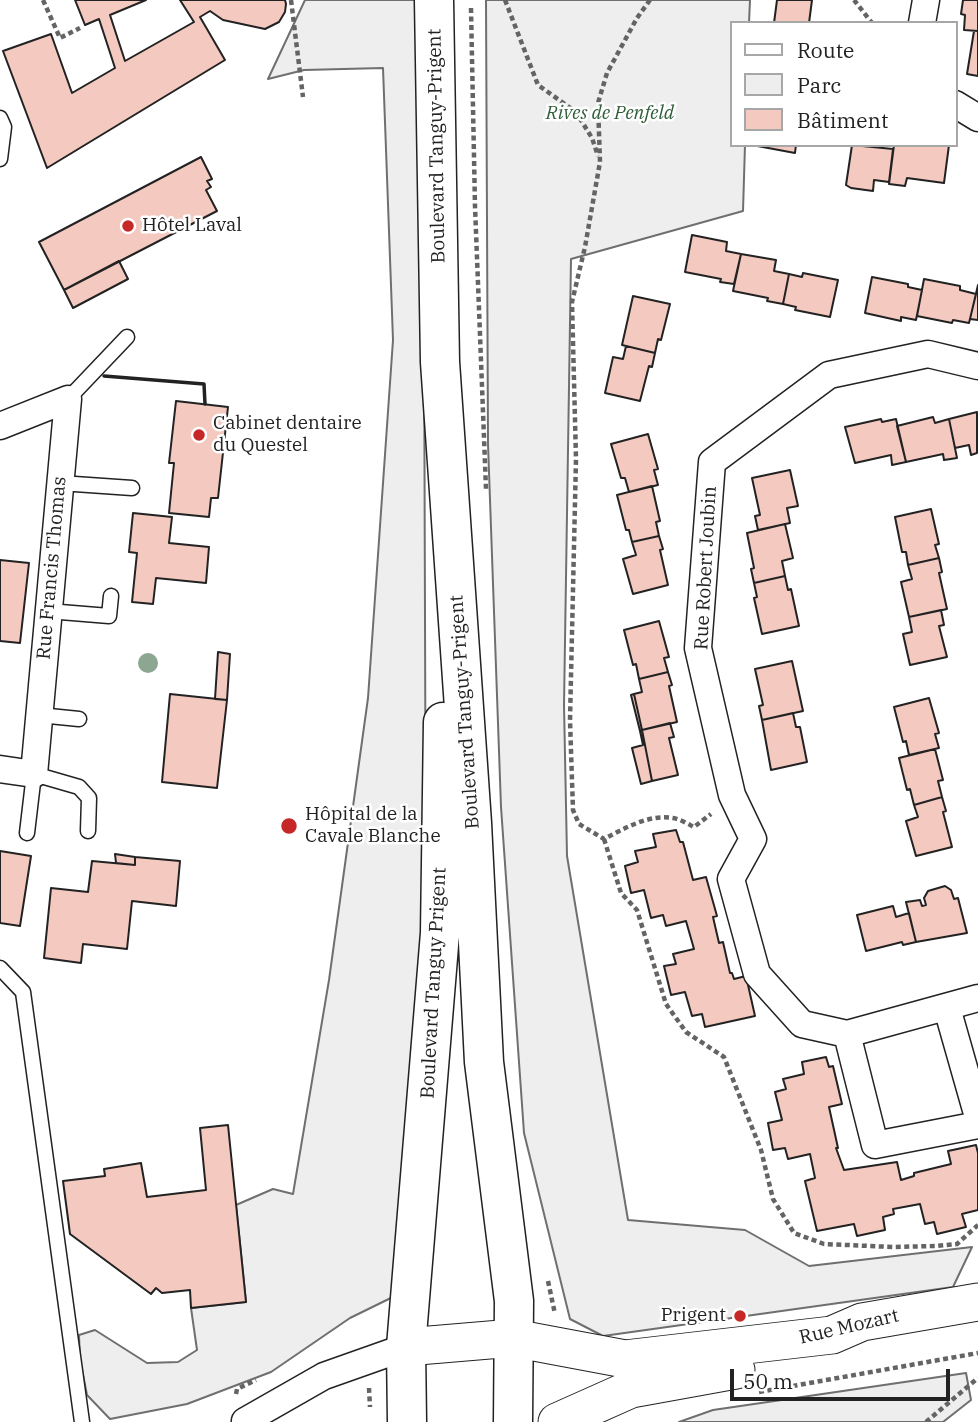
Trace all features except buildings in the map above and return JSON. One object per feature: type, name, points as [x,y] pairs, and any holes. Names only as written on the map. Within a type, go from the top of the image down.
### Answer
[{"type":"main road","name":"Boulevard Tanguy-Prigent","points":[[434,0],[440,362],[472,823],[484,1062],[514,1301],[513,1422]]},
{"type":"main road","name":"Boulevard Tanguy Prigent","points":[[406,1347],[440,933],[446,426]]},
{"type":"main road","points":[[406,1347],[407,1422]]},
{"type":"street","points":[[922,21],[926,0]]},
{"type":"street","points":[[957,105],[978,118]]},
{"type":"street","name":"Rue Robert Joubin","points":[[847,1034],[802,1024],[757,974],[731,879],[753,839],[732,795],[698,648],[712,462],[830,376],[928,354],[978,366]]},
{"type":"street","points":[[0,426],[68,400]]},
{"type":"street","name":"Rue Francis Thomas","points":[[34,774],[68,400]]},
{"type":"street","points":[[0,769],[34,774]]},
{"type":"street","points":[[978,998],[847,1034],[876,1145],[978,1125]]},
{"type":"street","points":[[947,1008],[978,1117]]},
{"type":"street","name":"Rue Mozart","points":[[513,1338],[625,1359],[832,1335],[862,1322],[978,1302]]},
{"type":"street","name":"Rue Mozart","points":[[557,1422],[631,1389],[836,1352],[869,1340],[978,1323]]},
{"type":"street","points":[[244,1422],[324,1376],[406,1347],[513,1338]]},
{"type":"lane","points":[[0,118],[4,127],[0,159]]},
{"type":"lane","points":[[68,400],[127,337]]},
{"type":"lane","points":[[60,483],[132,488]]},
{"type":"lane","points":[[48,611],[109,616],[111,596]]},
{"type":"lane","points":[[39,715],[79,719]]},
{"type":"lane","points":[[27,833],[34,774],[79,787],[89,799],[88,831]]},
{"type":"lane","points":[[0,968],[23,992],[82,1422]]},
{"type":"path","points":[[43,0],[60,38],[80,28]]},
{"type":"path","points":[[291,0],[303,97]]},
{"type":"path","points":[[505,0],[538,85],[576,112],[592,138],[600,162]]},
{"type":"path","points":[[650,0],[607,73],[598,103],[600,162],[572,302],[576,459],[570,720],[573,810],[579,824],[604,839],[621,893],[637,910],[666,1004],[686,1032],[724,1057],[761,1150],[773,1199],[794,1233],[824,1244],[935,1246],[957,1244],[978,1226]]},
{"type":"path","points":[[854,0],[870,21]]},
{"type":"path","points":[[604,839],[652,818],[674,818],[694,827],[732,795]]},
{"type":"path","points":[[751,1393],[978,1353]]},
{"type":"path","points":[[926,1422],[978,1378]]},
{"type":"green space","points":[[305,0],[423,0],[426,925],[401,1293],[350,1318],[271,1372],[187,1404],[110,1419],[87,1395],[80,1360],[79,1335],[95,1330],[147,1363],[178,1362],[197,1350],[191,1308],[246,1302],[236,1205],[273,1189],[293,1194],[329,980],[368,698],[393,340],[383,68],[304,70],[268,79]]},
{"type":"green space","name":"Rives de Penfeld","points":[[486,0],[750,0],[749,21],[730,21],[730,147],[745,147],[743,211],[571,259],[564,705],[567,856],[628,1220],[745,1230],[809,1266],[972,1247],[953,1287],[603,1336],[570,1319],[524,1133],[501,807],[488,444]]},
{"type":"green space","points":[[966,1373],[971,1400],[943,1422],[679,1422],[713,1410]]},
{"type":"wall","points":[[104,376],[204,384],[205,404]]},
{"type":"place","name":"Hôtel Laval","points":[[128,226]]},
{"type":"place","name":"Cabinet dentaire du Questel","points":[[199,435]]},
{"type":"place","name":"Hôpital de la Cavale Blanche","points":[[289,826]]},
{"type":"place","name":"Prigent","points":[[740,1316]]}]
